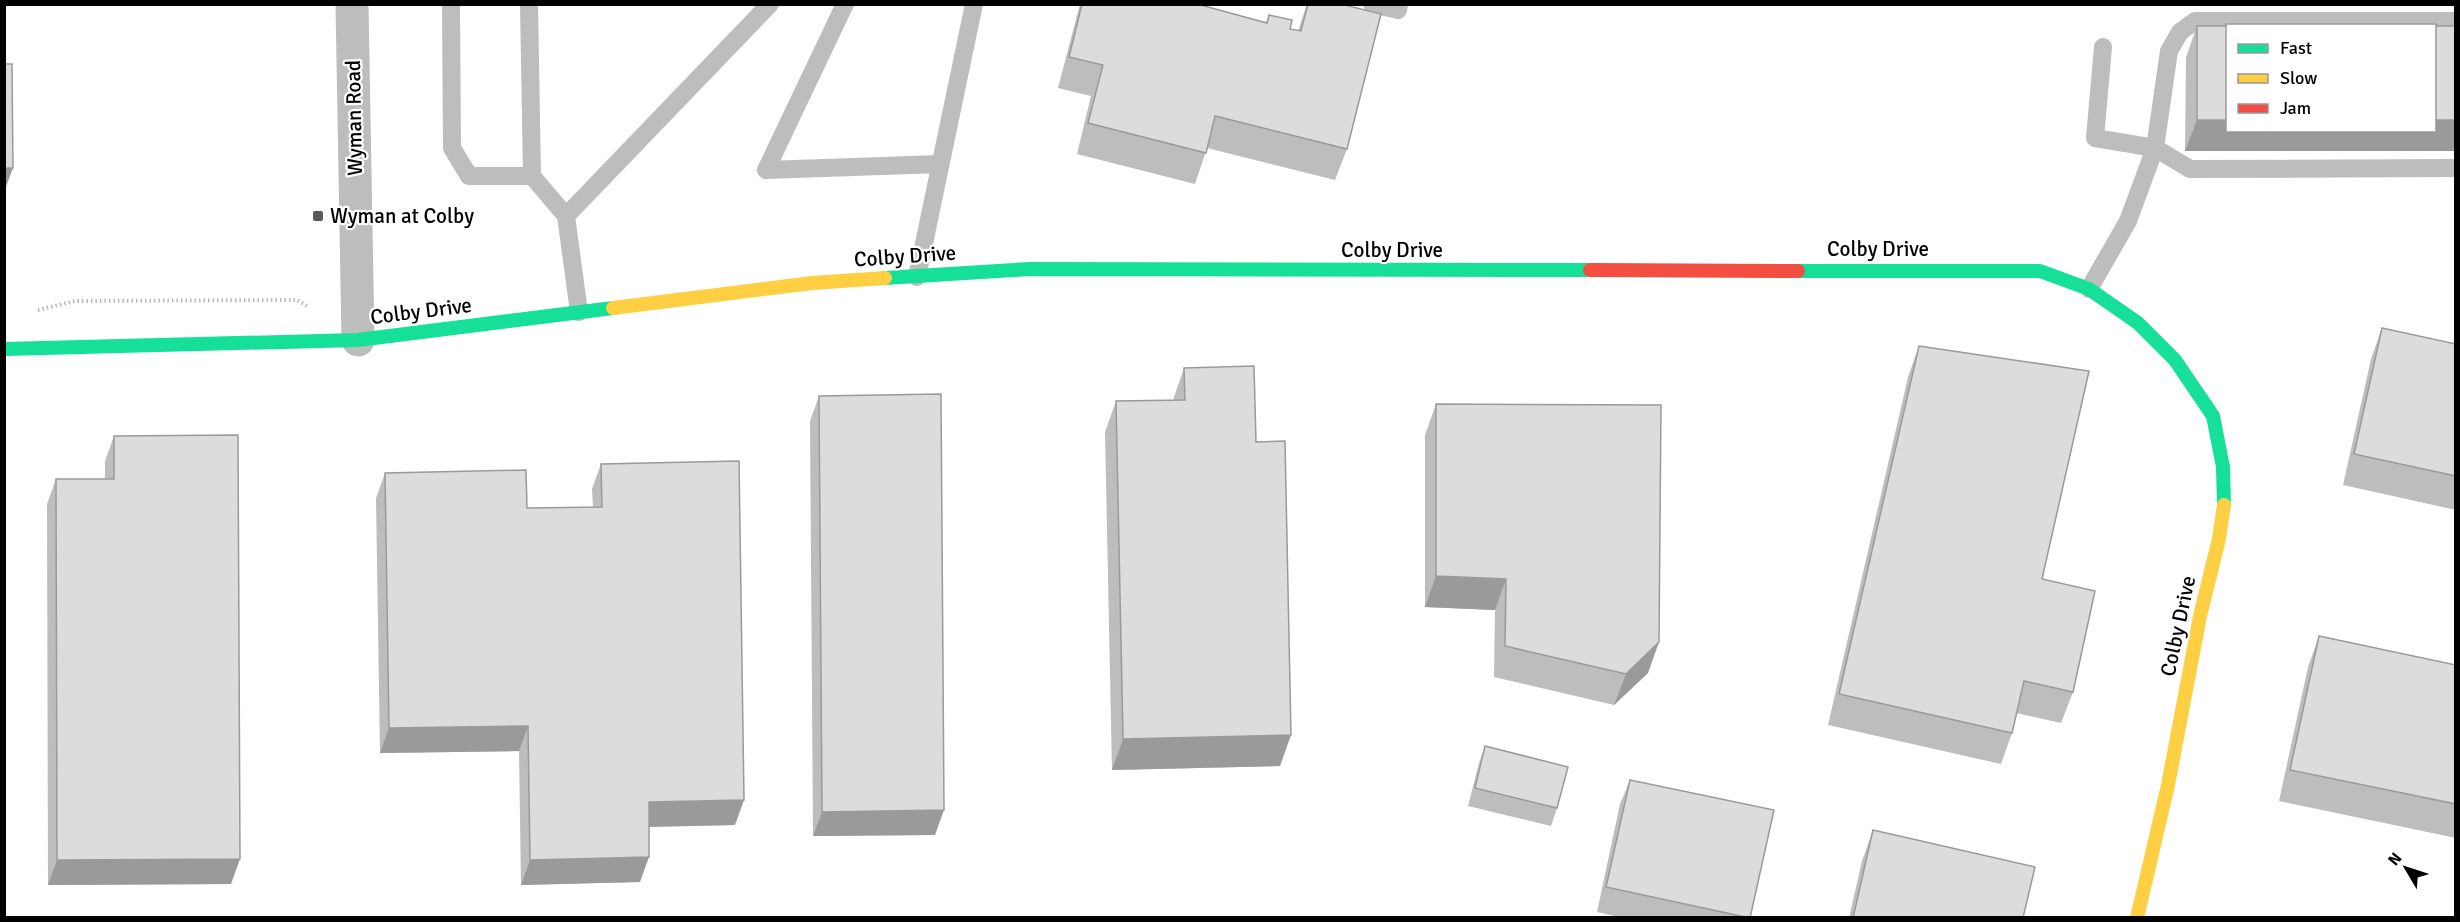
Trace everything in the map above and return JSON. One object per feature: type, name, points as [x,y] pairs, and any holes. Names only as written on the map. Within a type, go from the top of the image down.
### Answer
[{"type":"street","name":"Wyman Road","points":[[352,4],[358,340]]},
{"type":"street","name":"Colby Drive","points":[[4,349],[358,340],[812,283],[1030,269],[2040,270],[2090,289],[2138,323],[2175,360],[2213,416],[2223,467],[2225,500],[2219,539],[2200,616],[2168,785],[2136,918]]},
{"type":"lane","points":[[451,4],[452,148],[469,176],[532,176]]},
{"type":"lane","points":[[529,4],[532,176],[566,216],[579,312]]},
{"type":"lane","points":[[566,216],[770,4]]},
{"type":"lane","points":[[845,4],[766,170],[940,164]]},
{"type":"lane","points":[[917,277],[974,4]]},
{"type":"lane","points":[[1372,4],[1398,10],[1399,4]]},
{"type":"lane","points":[[2090,289],[2128,221],[2155,147],[2169,51],[2180,32],[2195,21],[2456,21]]},
{"type":"lane","points":[[2103,47],[2095,138],[2155,147],[2190,169],[2456,168]]},
{"type":"path","points":[[33,312],[75,301],[297,300],[358,340]]},
{"type":"building","points":[[1082,4],[1197,4],[1267,23],[1269,15],[1292,20],[1290,29],[1301,31],[1308,4],[1341,4],[1381,14],[1347,149],[1215,116],[1206,153],[1088,123],[1103,65],[1069,57]]},
{"type":"building","points":[[2197,26],[2226,26],[2226,120],[2197,120]]},
{"type":"building","points":[[2436,26],[2456,26],[2456,120],[2436,120]]},
{"type":"building","points":[[4,64],[12,64],[13,168],[4,168]]},
{"type":"building","points":[[2382,328],[2456,344],[2456,476],[2354,454]]},
{"type":"building","points":[[1919,346],[2089,371],[2042,579],[2095,591],[2073,692],[2024,681],[2012,733],[1839,694]]},
{"type":"building","points":[[1254,366],[1256,442],[1285,441],[1291,735],[1123,739],[1116,401],[1185,400],[1184,368]]},
{"type":"building","points":[[941,394],[944,810],[822,812],[819,396]]},
{"type":"building","points":[[1436,404],[1661,405],[1659,642],[1626,674],[1505,646],[1506,579],[1436,576]]},
{"type":"building","points":[[238,435],[240,859],[57,860],[56,479],[114,479],[114,436]]},
{"type":"building","points":[[739,461],[744,800],[649,802],[649,857],[530,860],[528,726],[389,728],[385,473],[526,470],[527,508],[602,507],[601,464]]},
{"type":"building","points":[[2319,636],[2456,665],[2456,804],[2290,770]]},
{"type":"building","points":[[1485,746],[1568,767],[1557,808],[1475,788]]},
{"type":"building","points":[[1630,780],[1774,810],[1750,918],[1606,887]]},
{"type":"building","points":[[1873,830],[2035,867],[2023,918],[1853,918]]},
{"type":"traffic: fast","points":[[885,278],[1030,269],[1590,270]]},
{"type":"traffic: fast","points":[[1798,271],[2040,271],[2089,289],[2138,323],[2175,360],[2213,416],[2223,467],[2224,505]]},
{"type":"traffic: fast","points":[[4,349],[358,340],[613,308]]},
{"type":"traffic: slow","points":[[613,308],[812,283],[885,278]]},
{"type":"traffic: slow","points":[[2137,918],[2168,785],[2224,505]]},
{"type":"traffic: jam","points":[[1590,270],[1798,271]]},
{"type":"place","name":"Wyman at Colby","points":[[318,216]]}]
